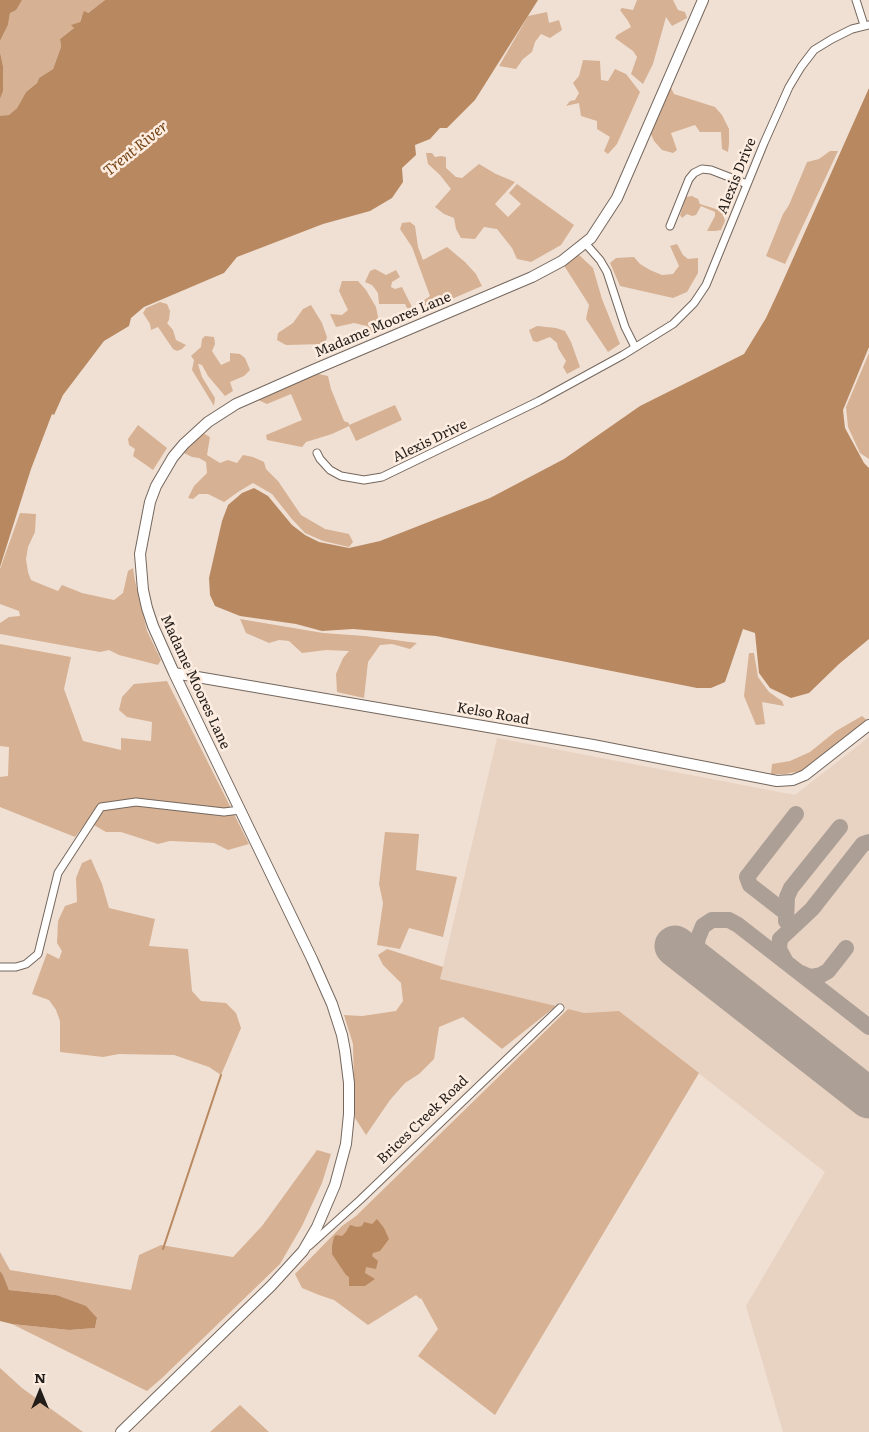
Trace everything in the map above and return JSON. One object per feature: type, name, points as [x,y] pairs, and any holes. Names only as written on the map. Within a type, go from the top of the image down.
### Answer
[{"type":"street","name":"Madame Moores Lane","points":[[121,1432],[271,1286],[304,1249],[317,1227],[335,1186],[343,1158],[348,1129],[349,1098],[345,1051],[332,1004],[153,626],[143,590],[140,554],[150,502],[167,466],[184,444],[208,422],[236,404],[532,278],[562,261],[585,243],[618,198],[703,0]]},
{"type":"street","points":[[856,0],[867,25]]},
{"type":"street","name":"Alexis Drive","points":[[317,453],[330,470],[341,476],[364,480],[382,477],[539,401],[673,324],[694,303],[706,285],[789,87],[801,66],[814,50],[840,34],[867,25]]},
{"type":"street","points":[[670,226],[694,173],[702,169],[711,170],[747,184]]},
{"type":"street","points":[[585,243],[600,260],[607,272],[625,327],[634,347]]},
{"type":"street","name":"Kelso Road","points":[[174,673],[593,745],[777,781],[793,780],[805,775],[869,725]]},
{"type":"street","points":[[0,967],[21,966],[38,954],[58,873],[102,807],[136,802],[224,812],[240,810]]},
{"type":"street","name":"Brices Creek Road","points":[[304,1249],[360,1200],[560,1008]]},
{"type":"shaded area","points":[[22,0],[105,0],[81,18],[80,22],[72,25],[74,28],[60,39],[61,47],[53,69],[39,78],[37,83],[26,92],[17,108],[9,115],[0,117],[3,66],[0,41],[8,25],[10,13]]},
{"type":"shaded area","points":[[637,0],[673,0],[678,10],[685,12],[687,18],[672,26],[666,17],[653,64],[643,84],[631,74],[637,57],[633,51],[615,38],[631,27],[620,10],[622,8],[633,10]]},
{"type":"shaded area","points":[[547,12],[549,23],[559,20],[562,30],[550,38],[541,34],[535,42],[532,52],[523,59],[516,69],[499,66],[528,16]]},
{"type":"shaded area","points":[[583,60],[600,61],[601,80],[608,81],[615,69],[626,74],[640,92],[617,144],[608,154],[604,151],[610,137],[597,129],[597,121],[581,116],[579,103],[566,106],[570,101],[575,100],[579,93],[573,83],[579,76]]},
{"type":"shaded area","points":[[670,86],[674,94],[715,107],[722,115],[729,129],[728,152],[722,149],[721,132],[700,132],[695,125],[671,133],[677,150],[673,153],[662,150],[654,141],[650,132]]},
{"type":"shaded area","points":[[830,151],[838,151],[785,264],[766,256],[807,162],[819,159]]},
{"type":"shaded area","points":[[426,153],[432,153],[435,157],[446,157],[446,168],[456,177],[462,178],[479,164],[515,182],[495,204],[508,217],[521,204],[509,193],[517,184],[574,225],[561,245],[531,262],[517,259],[512,248],[497,229],[484,227],[475,239],[461,238],[456,229],[454,218],[444,214],[435,207],[451,189],[428,164]]},
{"type":"shaded area","points":[[692,196],[698,199],[700,204],[722,211],[725,221],[721,230],[707,231],[715,216],[715,212],[701,206],[696,215],[687,214],[682,218],[680,215],[686,197]]},
{"type":"shaded area","points":[[410,222],[415,226],[418,247],[423,260],[447,247],[476,274],[482,286],[421,311],[419,304],[430,296],[412,247],[400,229],[402,223]]},
{"type":"shaded area","points":[[677,244],[683,255],[688,259],[698,258],[698,273],[687,292],[673,298],[620,286],[610,263],[616,258],[634,257],[640,264],[650,270],[662,275],[673,274],[679,266],[670,246]]},
{"type":"shaded area","points":[[578,254],[593,268],[602,299],[620,344],[608,352],[586,319],[589,305],[563,264]]},
{"type":"shaded area","points":[[375,269],[386,275],[396,270],[400,277],[392,282],[391,287],[395,289],[402,287],[415,313],[410,314],[405,304],[379,304],[378,293],[372,285],[365,282],[370,271]]},
{"type":"shaded area","points":[[342,281],[358,281],[366,290],[376,307],[381,332],[362,338],[360,334],[369,331],[367,326],[354,323],[336,327],[330,314],[342,315],[348,310],[339,291]]},
{"type":"shaded area","points":[[160,302],[167,304],[170,311],[167,323],[173,330],[176,340],[186,345],[182,349],[177,351],[173,349],[158,327],[151,330],[150,324],[143,313],[146,308]]},
{"type":"shaded area","points":[[311,305],[322,323],[327,337],[325,344],[286,345],[277,340],[278,333],[293,323],[303,309]]},
{"type":"shaded area","points":[[537,326],[565,331],[580,367],[567,374],[563,367],[566,361],[557,343],[550,337],[537,342],[533,341],[529,330]]},
{"type":"shaded area","points":[[205,336],[214,337],[215,344],[212,351],[221,365],[230,361],[230,353],[240,354],[245,358],[250,370],[244,376],[230,382],[233,391],[225,396],[208,376],[202,365],[198,364],[202,377],[215,398],[214,406],[192,370],[194,360],[191,356],[201,347],[202,339]]},
{"type":"shaded area","points":[[869,353],[869,459],[860,453],[848,427],[846,407]]},
{"type":"shaded area","points":[[313,373],[328,376],[331,389],[344,421],[349,423],[349,425],[395,405],[402,420],[356,441],[349,426],[332,434],[306,442],[302,447],[267,440],[266,435],[302,420],[291,394],[267,404],[256,399]]},
{"type":"shaded area","points":[[138,425],[167,448],[153,470],[133,456],[135,449],[129,445],[128,439]]},
{"type":"shaded area","points":[[201,432],[210,437],[207,455],[220,463],[228,460],[237,463],[243,455],[264,462],[266,469],[278,481],[301,515],[325,529],[349,534],[353,542],[349,547],[323,541],[305,533],[272,494],[253,483],[224,502],[208,494],[199,494],[193,499],[188,498],[194,486],[207,473],[206,462],[184,453],[186,447]]},
{"type":"shaded area","points":[[20,513],[36,514],[35,532],[28,547],[26,559],[31,580],[58,591],[62,585],[82,593],[114,600],[123,593],[128,571],[133,568],[147,631],[161,660],[158,665],[119,655],[109,650],[100,652],[0,634],[0,623],[9,617],[20,616],[19,611],[0,604],[0,569]]},
{"type":"shaded area","points":[[240,619],[323,633],[417,643],[410,649],[392,644],[380,645],[368,662],[364,698],[337,692],[336,674],[343,658],[349,651],[326,650],[302,653],[289,641],[279,640],[269,643],[246,633]]},
{"type":"shaded area","points":[[0,644],[71,657],[64,689],[83,741],[121,750],[121,738],[151,741],[152,722],[127,717],[119,710],[122,697],[134,684],[167,681],[249,844],[228,850],[214,843],[170,841],[158,844],[121,832],[106,832],[87,821],[75,837],[0,807],[0,777],[8,776],[9,747],[0,746]]},
{"type":"shaded area","points":[[749,653],[754,653],[758,677],[769,692],[782,701],[784,706],[762,702],[765,724],[756,725],[744,696]]},
{"type":"shaded area","points":[[862,716],[868,721],[801,771],[771,774],[772,764],[790,761],[810,752],[836,731]]},
{"type":"shaded area","points":[[869,737],[869,1432],[783,1432],[746,1306],[825,1172],[619,1011],[584,1013],[440,979],[497,738],[795,795]]},
{"type":"shaded area","points":[[385,832],[419,834],[416,870],[457,877],[443,937],[409,928],[400,949],[377,945],[383,903],[379,884]]},
{"type":"shaded area","points":[[91,859],[102,884],[109,908],[155,919],[149,946],[188,949],[192,991],[201,1001],[226,1003],[236,1013],[241,1028],[221,1075],[209,1067],[174,1055],[119,1054],[103,1057],[60,1052],[60,1021],[56,1010],[49,1000],[32,994],[47,953],[59,959],[62,951],[57,943],[58,921],[65,906],[77,902],[76,878],[82,863]]},
{"type":"shaded area","points":[[387,949],[443,967],[440,979],[556,1006],[502,1049],[463,1017],[439,1027],[434,1059],[419,1074],[405,1083],[390,1100],[366,1135],[355,1118],[353,1044],[344,1015],[362,1016],[396,1011],[403,1001],[401,983],[383,965],[378,955]]},
{"type":"shaded area","points":[[568,1009],[584,1013],[619,1011],[699,1073],[495,1415],[418,1356],[438,1329],[421,1298],[416,1295],[368,1325],[334,1300],[302,1288],[295,1274],[342,1226],[356,1216]]},
{"type":"shaded area","points":[[317,1150],[331,1154],[322,1183],[302,1226],[280,1264],[147,1391],[12,1324],[69,1330],[95,1328],[97,1319],[56,1295],[9,1290],[0,1271],[0,1252],[10,1270],[131,1290],[139,1255],[161,1245],[233,1257],[262,1226]]},
{"type":"shaded area","points":[[0,1368],[22,1388],[83,1432],[0,1432]]},
{"type":"shaded area","points":[[240,1405],[269,1432],[210,1432]]},
{"type":"water","points":[[0,0],[22,0],[16,10],[10,13],[8,25],[0,41]]},
{"type":"water","name":"Trent River","points":[[105,0],[538,0],[475,100],[447,128],[440,128],[430,139],[415,145],[416,155],[402,168],[403,182],[392,198],[370,211],[323,224],[237,257],[224,273],[144,307],[131,318],[129,326],[104,341],[63,395],[54,415],[52,414],[31,469],[0,567],[0,116],[9,115],[17,108],[26,92],[37,83],[39,78],[53,69],[61,47],[60,39],[74,28],[71,25],[80,22],[84,11],[88,13]]},
{"type":"water","points":[[0,52],[3,66],[3,91],[0,99]]},
{"type":"water","points":[[869,88],[869,347],[843,410],[845,428],[864,463],[869,468],[869,639],[809,693],[791,698],[770,688],[759,673],[755,633],[743,629],[725,682],[711,688],[697,688],[436,636],[353,629],[322,631],[296,624],[240,616],[215,606],[210,595],[209,578],[222,521],[228,505],[242,493],[254,488],[268,496],[292,525],[305,535],[319,542],[349,548],[380,541],[490,498],[564,459],[640,406],[744,354],[766,318]]},
{"type":"water","points":[[377,1219],[389,1239],[380,1251],[373,1253],[372,1256],[378,1261],[376,1269],[366,1267],[365,1273],[375,1279],[365,1286],[349,1286],[349,1277],[332,1254],[334,1237],[336,1235],[342,1236],[350,1225],[362,1226],[364,1222],[372,1224]]},
{"type":"water","points":[[0,1271],[9,1290],[56,1295],[86,1306],[97,1318],[95,1328],[69,1330],[0,1321]]},
{"type":"waterway","points":[[163,1249],[221,1075]]},
{"type":"taxiway","points":[[786,913],[750,885],[747,877],[796,814]]},
{"type":"taxiway","points":[[786,921],[787,897],[791,888],[840,827]]},
{"type":"taxiway","points":[[786,962],[779,949],[780,939],[812,909],[863,844],[869,842]]},
{"type":"taxiway","points":[[694,961],[698,938],[703,926],[712,920],[729,920],[869,1027]]},
{"type":"taxiway","points":[[801,973],[810,977],[821,975],[828,971],[846,948]]},
{"type":"runway","points":[[675,946],[869,1098]]}]
